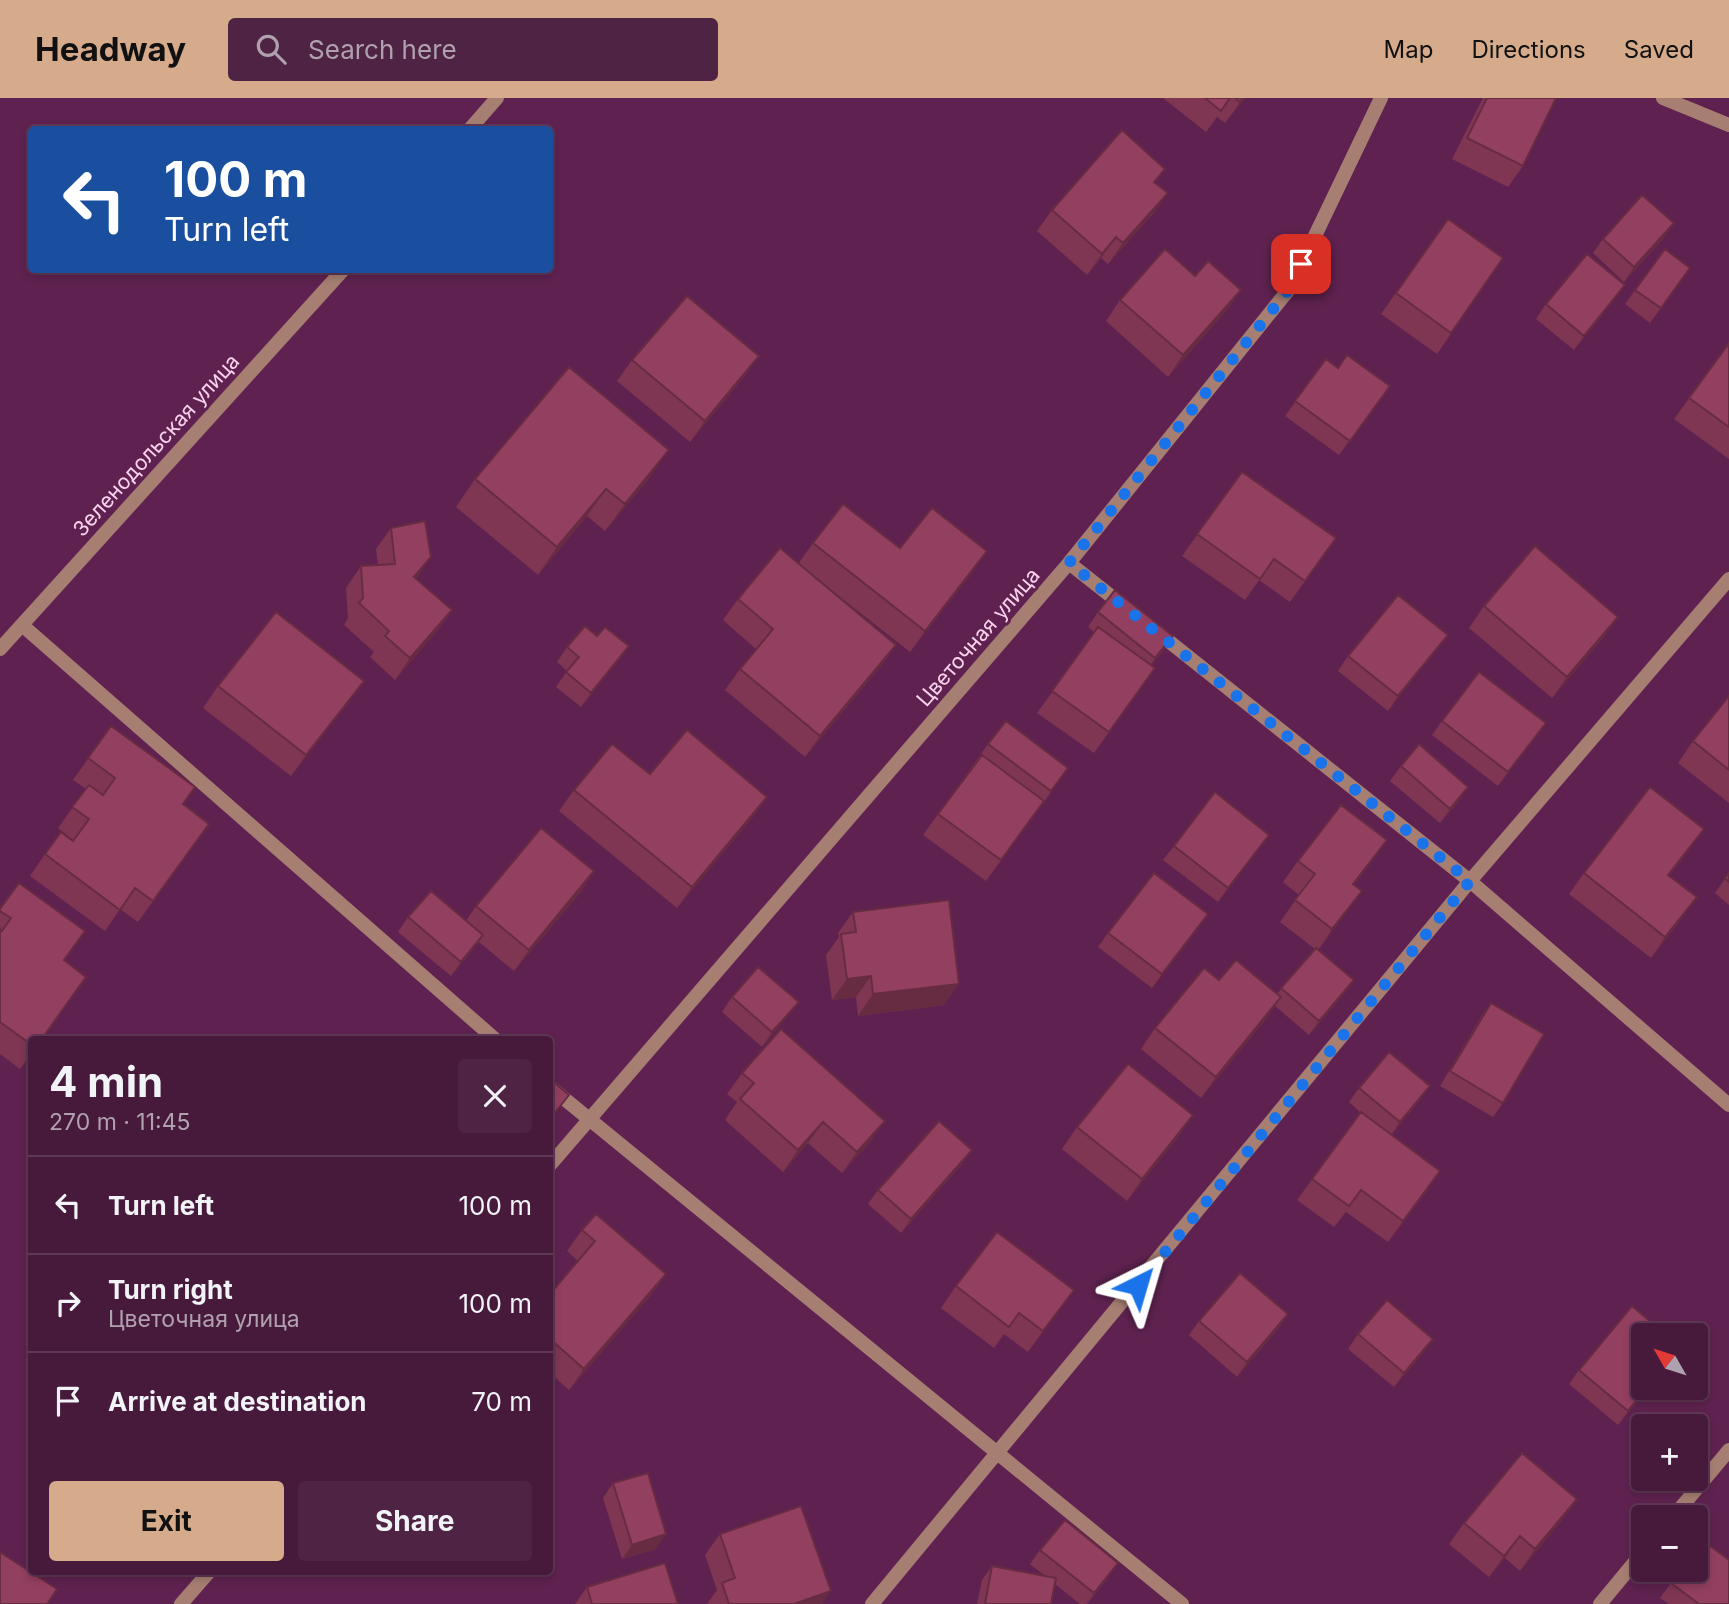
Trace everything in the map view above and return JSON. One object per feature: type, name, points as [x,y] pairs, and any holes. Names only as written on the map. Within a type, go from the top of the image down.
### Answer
[{"type":"lane","points":[[473,126],[498,98]]},
{"type":"lane","name":"Цветочная улица","points":[[553,1161],[1069,563],[1290,288],[1381,98]]},
{"type":"lane","points":[[1663,98],[1729,125]]},
{"type":"lane","name":"Зеленодольская улица","points":[[0,649],[340,273]]},
{"type":"lane","points":[[1069,563],[1470,881],[1729,1105]]},
{"type":"lane","points":[[872,1604],[998,1455],[1470,881],[1729,579]]},
{"type":"lane","points":[[22,625],[491,1036]]},
{"type":"lane","points":[[553,1090],[1182,1604]]},
{"type":"lane","points":[[1683,1505],[1729,1450]]},
{"type":"lane","points":[[1600,1604],[1631,1567]]},
{"type":"lane","points":[[181,1604],[206,1575]]},
{"type":"building","points":[[1205,98],[1230,98],[1221,111]]},
{"type":"building","points":[[1487,98],[1556,98],[1523,166],[1467,138]]},
{"type":"building","points":[[1122,130],[1165,169],[1154,182],[1168,193],[1123,243],[1116,237],[1102,254],[1052,210]]},
{"type":"building","points":[[1642,195],[1674,223],[1634,267],[1603,239]]},
{"type":"building","points":[[1448,219],[1503,258],[1451,333],[1396,293]]},
{"type":"building","points":[[1165,249],[1195,276],[1208,261],[1241,290],[1183,355],[1120,300]]},
{"type":"building","points":[[1665,249],[1690,268],[1661,308],[1635,290]]},
{"type":"building","points":[[1587,254],[1625,285],[1584,336],[1546,304]]},
{"type":"building","points":[[687,296],[759,356],[705,421],[632,360]]},
{"type":"building","points":[[1729,343],[1729,427],[1689,398]]},
{"type":"building","points":[[1347,355],[1390,386],[1350,441],[1295,401],[1326,359],[1338,368]]},
{"type":"building","points":[[569,367],[669,450],[625,504],[606,489],[557,547],[475,479]]},
{"type":"building","points":[[1242,472],[1336,538],[1305,581],[1274,559],[1260,579],[1197,534]]},
{"type":"building","points":[[843,504],[900,548],[932,508],[987,551],[925,631],[813,543]]},
{"type":"building","points":[[425,521],[431,557],[414,577],[452,610],[410,658],[385,636],[389,631],[359,603],[363,598],[361,566],[395,564],[391,528]]},
{"type":"building","points":[[1535,546],[1618,617],[1567,677],[1484,606]]},
{"type":"building","points":[[780,548],[896,645],[820,736],[740,669],[773,629],[738,599]]},
{"type":"building","points":[[1115,590],[1173,636],[1155,658],[1098,612]]},
{"type":"building","points":[[1398,595],[1448,635],[1398,696],[1348,656]]},
{"type":"building","points":[[276,612],[364,681],[306,755],[218,686]]},
{"type":"building","points":[[585,626],[597,636],[605,627],[629,646],[591,693],[566,672],[579,657],[567,647]]},
{"type":"building","points":[[1098,627],[1155,668],[1109,732],[1052,691]]},
{"type":"building","points":[[1479,672],[1546,723],[1508,772],[1442,721]]},
{"type":"building","points":[[1729,696],[1729,770],[1693,741]]},
{"type":"building","points":[[1006,721],[1068,768],[1051,791],[988,744]]},
{"type":"building","points":[[111,726],[195,787],[183,804],[209,824],[153,901],[135,888],[120,910],[45,854],[61,832],[73,841],[89,819],[72,807],[89,785],[103,795],[115,778],[88,758]]},
{"type":"building","points":[[687,730],[767,797],[692,887],[574,790],[612,744],[650,774]]},
{"type":"building","points":[[1419,744],[1468,787],[1450,809],[1401,766]]},
{"type":"building","points":[[982,755],[1044,801],[1001,860],[938,814]]},
{"type":"building","points":[[1650,787],[1704,829],[1668,875],[1697,897],[1665,937],[1584,873]]},
{"type":"building","points":[[1215,792],[1269,835],[1228,888],[1174,846]]},
{"type":"building","points":[[1341,805],[1387,840],[1353,884],[1362,891],[1332,929],[1295,900],[1315,874],[1298,861]]},
{"type":"building","points":[[541,828],[594,871],[529,950],[476,906]]},
{"type":"building","points":[[1154,873],[1208,914],[1162,974],[1108,933]]},
{"type":"building","points":[[19,883],[85,931],[64,960],[86,977],[44,1036],[28,1036],[28,1042],[0,1022],[0,929],[2,931],[11,918],[0,909]]},
{"type":"building","points":[[431,891],[483,935],[461,962],[408,917]]},
{"type":"building","points":[[949,900],[959,984],[873,994],[871,976],[847,979],[841,934],[856,932],[853,912]]},
{"type":"building","points":[[1316,948],[1354,980],[1319,1021],[1281,988]]},
{"type":"building","points":[[1236,960],[1281,997],[1216,1077],[1155,1028],[1204,968],[1219,980]]},
{"type":"building","points":[[758,967],[799,1002],[772,1032],[732,997]]},
{"type":"building","points":[[1491,1003],[1544,1034],[1503,1103],[1450,1071]]},
{"type":"building","points":[[781,1029],[885,1121],[857,1152],[823,1122],[798,1150],[740,1099],[754,1083],[742,1073]]},
{"type":"building","points":[[1389,1052],[1430,1086],[1400,1122],[1359,1088]]},
{"type":"building","points":[[1128,1064],[1193,1115],[1142,1179],[1077,1127]]},
{"type":"building","points":[[553,1082],[569,1095],[553,1115]]},
{"type":"building","points":[[1361,1112],[1440,1171],[1403,1221],[1361,1190],[1349,1206],[1312,1179]]},
{"type":"building","points":[[939,1121],[972,1150],[911,1219],[878,1190]]},
{"type":"building","points":[[596,1214],[666,1274],[584,1369],[553,1342],[553,1290],[595,1241],[582,1230]]},
{"type":"building","points":[[997,1232],[1074,1290],[1043,1331],[1019,1313],[1009,1327],[956,1286]]},
{"type":"building","points":[[1240,1273],[1288,1314],[1247,1362],[1199,1321]]},
{"type":"building","points":[[1387,1300],[1433,1339],[1404,1373],[1358,1334]]},
{"type":"building","points":[[1632,1306],[1652,1323],[1631,1323],[1631,1400],[1637,1400],[1628,1411],[1579,1370]]},
{"type":"building","points":[[1522,1453],[1577,1499],[1535,1549],[1520,1536],[1504,1556],[1464,1523]]},
{"type":"building","points":[[648,1473],[666,1534],[632,1545],[613,1483]]},
{"type":"building","points":[[801,1506],[831,1591],[794,1604],[729,1604],[722,1583],[735,1578],[720,1534]]},
{"type":"building","points":[[1065,1520],[1118,1563],[1094,1593],[1040,1550]]},
{"type":"building","points":[[1708,1544],[1729,1560],[1729,1604],[1699,1604],[1671,1583],[1708,1582]]},
{"type":"building","points":[[0,1552],[28,1570],[28,1575],[35,1575],[57,1589],[48,1604],[0,1604]]},
{"type":"building","points":[[665,1563],[678,1604],[592,1604],[587,1587]]},
{"type":"building","points":[[992,1566],[1056,1578],[1051,1604],[985,1604]]},
{"type":"route","points":[[1138,1285],[1470,881],[1069,563],[1290,288],[1301,264]]}]
